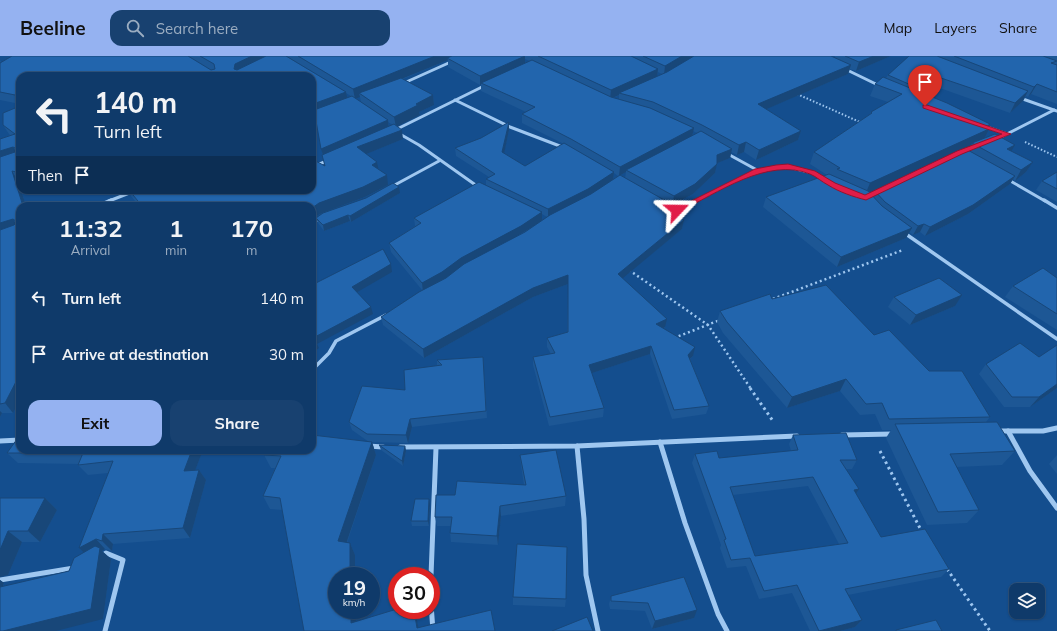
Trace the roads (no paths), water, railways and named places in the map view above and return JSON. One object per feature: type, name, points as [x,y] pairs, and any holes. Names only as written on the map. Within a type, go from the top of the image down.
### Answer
[{"type":"street","points":[[397,86],[459,58]]},
{"type":"street","points":[[840,66],[882,87]]},
{"type":"street","points":[[394,131],[491,83]]},
{"type":"street","points":[[1018,97],[1055,111]]},
{"type":"street","points":[[455,100],[510,127],[569,150]]},
{"type":"street","points":[[992,141],[1055,111]]},
{"type":"street","points":[[978,124],[1008,134]]},
{"type":"street","points":[[390,128],[419,145],[481,188]]},
{"type":"street","points":[[725,152],[757,170]]},
{"type":"street","points":[[316,165],[336,156]]},
{"type":"street","points":[[387,189],[440,161]]},
{"type":"street","points":[[665,207],[677,210],[682,208],[757,170],[788,167],[813,173],[826,181]]},
{"type":"street","points":[[1002,176],[1057,208]]},
{"type":"street","points":[[107,202],[127,194]]},
{"type":"street","points":[[316,220],[323,216]]},
{"type":"street","points":[[900,229],[1057,339]]},
{"type":"street","points":[[316,366],[329,353],[336,341],[393,312]]},
{"type":"street","points":[[993,431],[1043,431],[1057,428]]},
{"type":"street","points":[[1008,431],[1030,471],[1057,508]]},
{"type":"street","points":[[839,435],[901,434]]},
{"type":"street","points":[[360,446],[436,448],[515,445],[578,446],[799,436]]},
{"type":"street","points":[[0,441],[16,440]]},
{"type":"street","points":[[660,442],[685,523],[718,614],[727,631]]},
{"type":"street","points":[[578,446],[584,519],[586,576],[598,631]]},
{"type":"street","points":[[431,567],[436,448]]},
{"type":"street","points":[[95,560],[106,554],[123,560],[105,631]]},
{"type":"street","points":[[0,580],[81,567]]},
{"type":"street","points":[[432,619],[433,631]]}]
